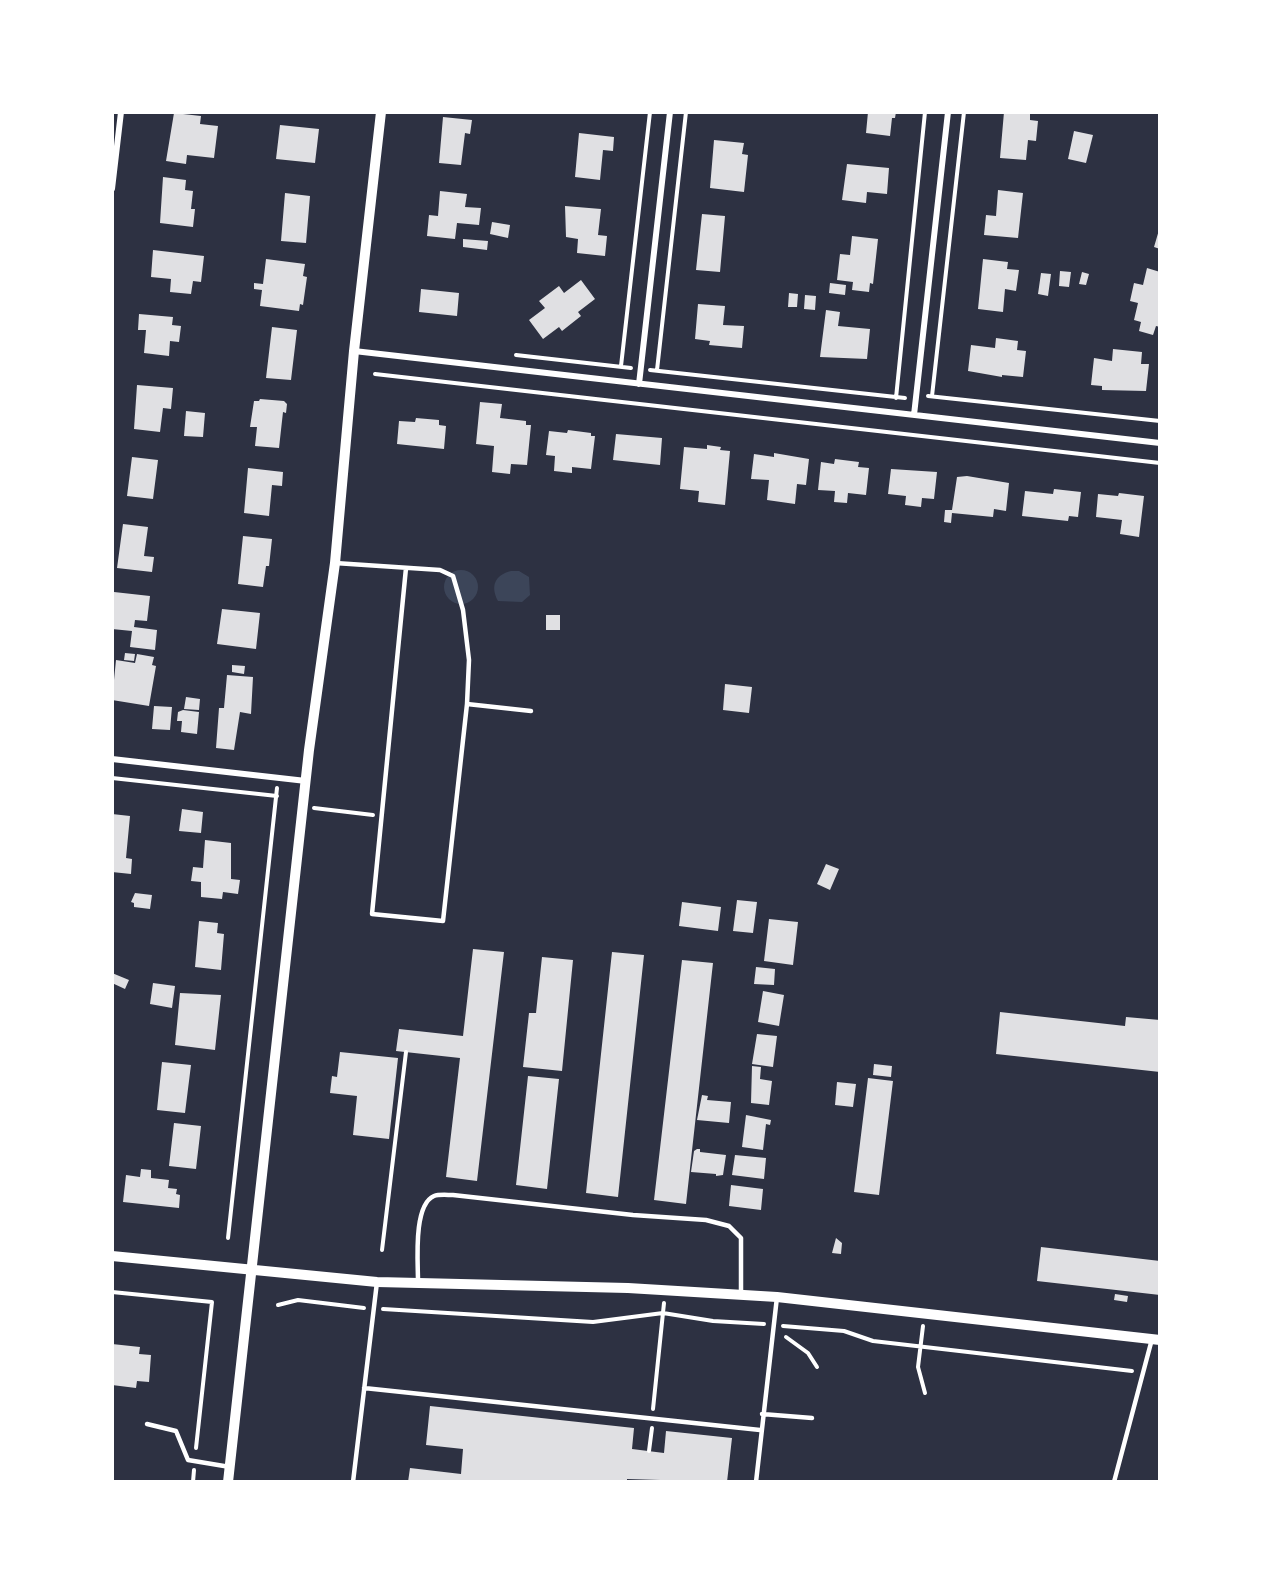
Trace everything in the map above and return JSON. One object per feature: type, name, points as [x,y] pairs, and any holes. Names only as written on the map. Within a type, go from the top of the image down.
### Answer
[{"type":"street","points":[[112,189],[121,112]]},
{"type":"street","points":[[228,1482],[306,781],[335,563],[354,351],[381,112]]},
{"type":"street","points":[[639,384],[670,112]]},
{"type":"street","points":[[914,415],[948,112]]},
{"type":"street","points":[[354,351],[1160,443]]},
{"type":"street","points":[[112,759],[306,781]]},
{"type":"street","points":[[112,1256],[376,1282],[665,1290],[777,1297],[1156,1340]]},
{"type":"lane","points":[[335,563],[440,570],[453,576],[463,610],[469,660],[467,704],[443,921],[372,914],[406,568]]},
{"type":"lane","points":[[467,704],[531,711]]},
{"type":"lane","points":[[418,1284],[419,1220],[426,1202],[435,1195],[453,1195],[633,1215],[706,1220],[729,1226],[741,1238],[741,1295]]},
{"type":"lane","points":[[353,1482],[376,1282]]},
{"type":"lane","points":[[756,1482],[760,1430],[777,1297]]},
{"type":"lane","points":[[1114,1482],[1143,1372],[1156,1340]]},
{"type":"lane","points":[[364,1388],[760,1430]]},
{"type":"lane","points":[[762,1414],[812,1418]]},
{"type":"lane","points":[[147,1424],[176,1431],[188,1460],[230,1467]]},
{"type":"path","points":[[621,366],[650,112]]},
{"type":"path","points":[[657,370],[686,112]]},
{"type":"path","points":[[896,398],[925,112]]},
{"type":"path","points":[[932,396],[964,112]]},
{"type":"path","points":[[506,354],[896,398],[932,396],[1160,421]]},
{"type":"path","points":[[375,374],[1160,463]]},
{"type":"path","points":[[112,778],[277,796]]},
{"type":"path","points":[[228,1238],[279,778]]},
{"type":"path","points":[[276,803],[382,816]]},
{"type":"path","points":[[382,1250],[406,1052]]},
{"type":"path","points":[[649,1451],[665,1290]]},
{"type":"path","points":[[112,1292],[212,1302],[192,1482]]},
{"type":"path","points":[[278,1305],[298,1300],[374,1309],[593,1322],[663,1312],[713,1321],[844,1331],[873,1341],[1143,1372]]},
{"type":"path","points":[[924,1314],[918,1368],[925,1393]]},
{"type":"path","points":[[786,1337],[808,1353],[817,1367]]},
{"type":"shaded area","points":[[461,570],[473,575],[478,587],[473,599],[461,604],[449,599],[444,587],[449,575]]},
{"type":"shaded area","points":[[511,571],[519,571],[529,577],[530,595],[522,602],[498,601],[494,591],[498,578]]},
{"type":"building","points":[[868,112],[896,112],[895,118],[892,118],[890,136],[866,133]]},
{"type":"building","points":[[1004,112],[1030,114],[1030,120],[1038,121],[1036,141],[1028,140],[1026,160],[1000,158]]},
{"type":"building","points":[[174,113],[201,116],[200,124],[218,126],[214,158],[187,155],[186,164],[166,161]]},
{"type":"building","points":[[443,117],[472,120],[470,134],[465,133],[461,165],[439,163]]},
{"type":"building","points":[[280,125],[319,129],[315,163],[276,159]]},
{"type":"building","points":[[1074,131],[1093,135],[1086,163],[1068,159]]},
{"type":"building","points":[[579,133],[614,137],[613,151],[603,150],[600,180],[575,177]]},
{"type":"building","points":[[714,140],[744,143],[742,154],[748,155],[744,192],[710,188]]},
{"type":"building","points":[[847,164],[889,168],[887,194],[867,192],[866,203],[842,200]]},
{"type":"building","points":[[163,177],[186,180],[185,190],[193,191],[191,209],[195,209],[193,227],[160,223]]},
{"type":"building","points":[[998,190],[1023,193],[1018,238],[984,235],[986,215],[996,216]]},
{"type":"building","points":[[440,191],[467,194],[465,207],[481,208],[479,225],[457,223],[455,239],[427,236],[429,215],[438,216]]},
{"type":"building","points":[[285,193],[310,196],[306,243],[281,241]]},
{"type":"building","points":[[565,206],[601,209],[598,235],[607,236],[605,256],[577,253],[578,239],[566,237]]},
{"type":"building","points":[[702,214],[725,216],[720,272],[696,270]]},
{"type":"building","points":[[492,222],[510,225],[508,238],[490,234]]},
{"type":"building","points":[[1160,230],[1160,249],[1154,247]]},
{"type":"building","points":[[852,236],[878,239],[873,284],[870,283],[869,292],[852,290],[853,282],[837,280],[840,254],[850,255]]},
{"type":"building","points":[[463,239],[488,241],[487,250],[463,247]]},
{"type":"building","points":[[153,250],[204,256],[201,282],[193,281],[191,294],[170,292],[171,279],[151,277]]},
{"type":"building","points":[[266,259],[305,264],[303,276],[307,277],[303,305],[300,304],[299,311],[260,306],[262,290],[254,289],[254,283],[263,284]]},
{"type":"building","points":[[983,259],[1008,262],[1007,269],[1019,270],[1016,291],[1005,289],[1003,312],[978,309]]},
{"type":"building","points":[[1147,268],[1160,272],[1160,327],[1156,326],[1153,335],[1139,331],[1141,322],[1134,320],[1138,303],[1130,301],[1134,283],[1143,285]]},
{"type":"building","points":[[1060,271],[1071,272],[1069,287],[1059,286]]},
{"type":"building","points":[[1082,272],[1089,274],[1086,285],[1079,284]]},
{"type":"building","points":[[1041,273],[1051,274],[1048,296],[1038,294]]},
{"type":"building","points":[[581,280],[595,299],[578,312],[581,316],[562,331],[559,327],[543,339],[529,320],[545,308],[539,301],[559,286],[564,293]]},
{"type":"building","points":[[830,283],[846,285],[845,295],[829,293]]},
{"type":"building","points":[[421,289],[459,293],[457,316],[419,312]]},
{"type":"building","points":[[789,293],[798,294],[797,307],[788,307]]},
{"type":"building","points":[[805,295],[816,296],[815,310],[804,309]]},
{"type":"building","points":[[698,304],[725,306],[723,325],[744,326],[742,348],[709,345],[710,341],[695,339]]},
{"type":"building","points":[[826,310],[840,312],[838,326],[870,329],[867,359],[820,357]]},
{"type":"building","points":[[139,314],[173,317],[172,325],[181,326],[179,342],[170,341],[169,356],[144,353],[146,330],[138,330]]},
{"type":"building","points":[[272,327],[297,330],[291,380],[266,378]]},
{"type":"building","points":[[996,338],[1018,341],[1017,350],[1026,351],[1023,377],[1002,375],[1002,377],[968,371],[971,345],[995,348]]},
{"type":"building","points":[[1113,349],[1142,352],[1141,364],[1149,364],[1146,391],[1102,390],[1102,386],[1091,385],[1094,358],[1112,361]]},
{"type":"building","points":[[137,385],[173,388],[171,409],[163,408],[160,432],[134,429]]},
{"type":"building","points":[[260,399],[284,401],[287,404],[286,413],[283,412],[279,448],[255,446],[257,427],[250,427],[254,401]]},
{"type":"building","points":[[480,402],[502,404],[500,418],[526,421],[526,425],[531,425],[527,465],[511,464],[510,474],[492,472],[494,446],[476,444]]},
{"type":"building","points":[[186,411],[205,413],[203,437],[184,436]]},
{"type":"building","points":[[416,418],[439,420],[439,425],[446,426],[444,449],[397,444],[399,421],[415,422]]},
{"type":"building","points":[[568,430],[591,433],[591,436],[595,436],[591,469],[572,467],[572,473],[554,471],[555,456],[546,455],[549,431],[567,433]]},
{"type":"building","points":[[616,434],[662,438],[660,465],[613,460]]},
{"type":"building","points":[[707,445],[730,451],[725,505],[698,502],[699,491],[680,489],[684,447],[707,449]]},
{"type":"building","points":[[774,453],[809,459],[806,485],[797,484],[795,504],[767,500],[769,480],[751,479],[754,454],[774,457]]},
{"type":"building","points":[[132,457],[158,460],[153,499],[127,496]]},
{"type":"building","points":[[835,459],[859,462],[858,467],[869,468],[866,495],[848,493],[847,503],[834,502],[835,491],[818,490],[821,462],[834,464]]},
{"type":"building","points":[[248,468],[283,472],[282,486],[272,485],[269,516],[244,513]]},
{"type":"building","points":[[891,469],[937,472],[934,499],[922,498],[921,507],[905,505],[906,496],[888,494]]},
{"type":"building","points":[[967,476],[1009,483],[1006,511],[994,509],[993,517],[952,513],[951,523],[944,522],[945,510],[952,510],[957,477]]},
{"type":"building","points":[[1054,489],[1081,492],[1078,517],[1069,516],[1068,521],[1022,516],[1025,491],[1053,494]]},
{"type":"building","points":[[1119,493],[1144,496],[1139,537],[1120,534],[1122,520],[1096,517],[1098,494],[1118,496]]},
{"type":"building","points":[[123,524],[148,527],[144,556],[154,557],[152,572],[117,568]]},
{"type":"building","points":[[243,536],[272,539],[269,566],[266,566],[263,587],[238,584]]},
{"type":"building","points":[[114,592],[150,596],[147,621],[135,620],[134,627],[157,630],[155,650],[130,647],[132,631],[112,629]]},
{"type":"building","points":[[222,609],[260,613],[256,649],[217,644]]},
{"type":"building","points":[[546,615],[560,615],[560,630],[546,630]]},
{"type":"building","points":[[125,653],[135,654],[134,661],[124,660]]},
{"type":"building","points":[[137,654],[154,657],[152,665],[156,666],[149,706],[112,700],[116,660],[135,663]]},
{"type":"building","points":[[232,665],[245,666],[244,674],[232,672]]},
{"type":"building","points":[[227,675],[253,677],[251,714],[240,712],[234,750],[216,748],[219,708],[224,708]]},
{"type":"building","points":[[725,684],[752,687],[749,713],[723,710]]},
{"type":"building","points":[[186,697],[200,699],[199,710],[184,709]]},
{"type":"building","points":[[154,706],[172,707],[170,730],[152,729]]},
{"type":"building","points":[[183,710],[199,712],[197,734],[181,732],[182,721],[177,721],[178,712]]},
{"type":"building","points":[[182,809],[203,812],[201,833],[179,831]]},
{"type":"building","points":[[112,814],[130,816],[126,858],[132,859],[131,874],[112,872]]},
{"type":"building","points":[[205,840],[231,843],[231,879],[240,880],[238,894],[223,892],[222,899],[201,897],[201,882],[191,881],[193,867],[203,868]]},
{"type":"building","points":[[826,864],[839,869],[830,890],[817,884]]},
{"type":"building","points":[[135,893],[152,895],[150,909],[134,907],[134,903],[131,902]]},
{"type":"building","points":[[737,900],[757,902],[753,933],[733,931]]},
{"type":"building","points":[[682,902],[721,907],[718,931],[679,926]]},
{"type":"building","points":[[769,919],[798,922],[793,965],[764,961]]},
{"type":"building","points":[[199,921],[218,923],[217,933],[224,934],[221,970],[195,967]]},
{"type":"building","points":[[473,949],[504,952],[477,1181],[446,1177],[460,1058],[396,1051],[399,1029],[463,1036]]},
{"type":"building","points":[[612,952],[644,955],[618,1197],[586,1193]]},
{"type":"building","points":[[542,957],[573,960],[562,1071],[523,1067],[529,1013],[536,1013]]},
{"type":"building","points":[[682,960],[713,963],[686,1204],[654,1200]]},
{"type":"building","points":[[756,967],[775,969],[774,985],[754,984]]},
{"type":"building","points":[[112,973],[129,980],[125,989],[112,983]]},
{"type":"building","points":[[153,983],[175,986],[172,1008],[150,1004]]},
{"type":"building","points":[[763,991],[784,995],[779,1026],[758,1022]]},
{"type":"building","points":[[180,993],[221,995],[215,1050],[175,1045]]},
{"type":"building","points":[[1000,1012],[1125,1026],[1126,1017],[1160,1020],[1160,1072],[996,1054]]},
{"type":"building","points":[[757,1034],[777,1036],[773,1067],[752,1064]]},
{"type":"building","points":[[340,1052],[398,1058],[389,1139],[353,1135],[357,1096],[330,1093],[332,1076],[337,1077]]},
{"type":"building","points":[[162,1062],[191,1065],[185,1113],[157,1110]]},
{"type":"building","points":[[874,1064],[892,1066],[891,1077],[873,1075]]},
{"type":"building","points":[[752,1066],[761,1067],[760,1079],[772,1081],[769,1105],[751,1103]]},
{"type":"building","points":[[528,1076],[559,1079],[547,1189],[516,1185]]},
{"type":"building","points":[[868,1078],[893,1081],[879,1195],[854,1192]]},
{"type":"building","points":[[837,1082],[856,1084],[853,1107],[835,1105]]},
{"type":"building","points":[[702,1095],[708,1096],[707,1100],[731,1102],[729,1123],[697,1120]]},
{"type":"building","points":[[746,1115],[771,1120],[770,1125],[766,1124],[763,1150],[742,1147]]},
{"type":"building","points":[[174,1123],[201,1126],[196,1169],[169,1166]]},
{"type":"building","points":[[700,1149],[700,1152],[726,1155],[723,1175],[691,1172],[694,1151]]},
{"type":"building","points":[[735,1155],[766,1158],[764,1179],[732,1175]]},
{"type":"building","points":[[141,1169],[151,1170],[151,1178],[169,1180],[168,1188],[177,1189],[176,1194],[180,1195],[179,1208],[123,1202],[126,1175],[140,1177]]},
{"type":"building","points":[[731,1185],[763,1189],[761,1210],[729,1206]]},
{"type":"building","points":[[836,1238],[842,1243],[841,1254],[832,1253]]},
{"type":"building","points":[[1041,1247],[1160,1261],[1160,1295],[1037,1281]]},
{"type":"building","points":[[1115,1294],[1128,1296],[1127,1302],[1114,1300]]},
{"type":"building","points":[[112,1344],[140,1347],[139,1354],[151,1355],[149,1382],[137,1381],[136,1388],[112,1385]]},
{"type":"building","points":[[430,1406],[634,1428],[632,1449],[664,1453],[666,1431],[732,1438],[727,1482],[627,1479],[627,1482],[408,1482],[410,1468],[461,1474],[463,1449],[426,1445]]}]
